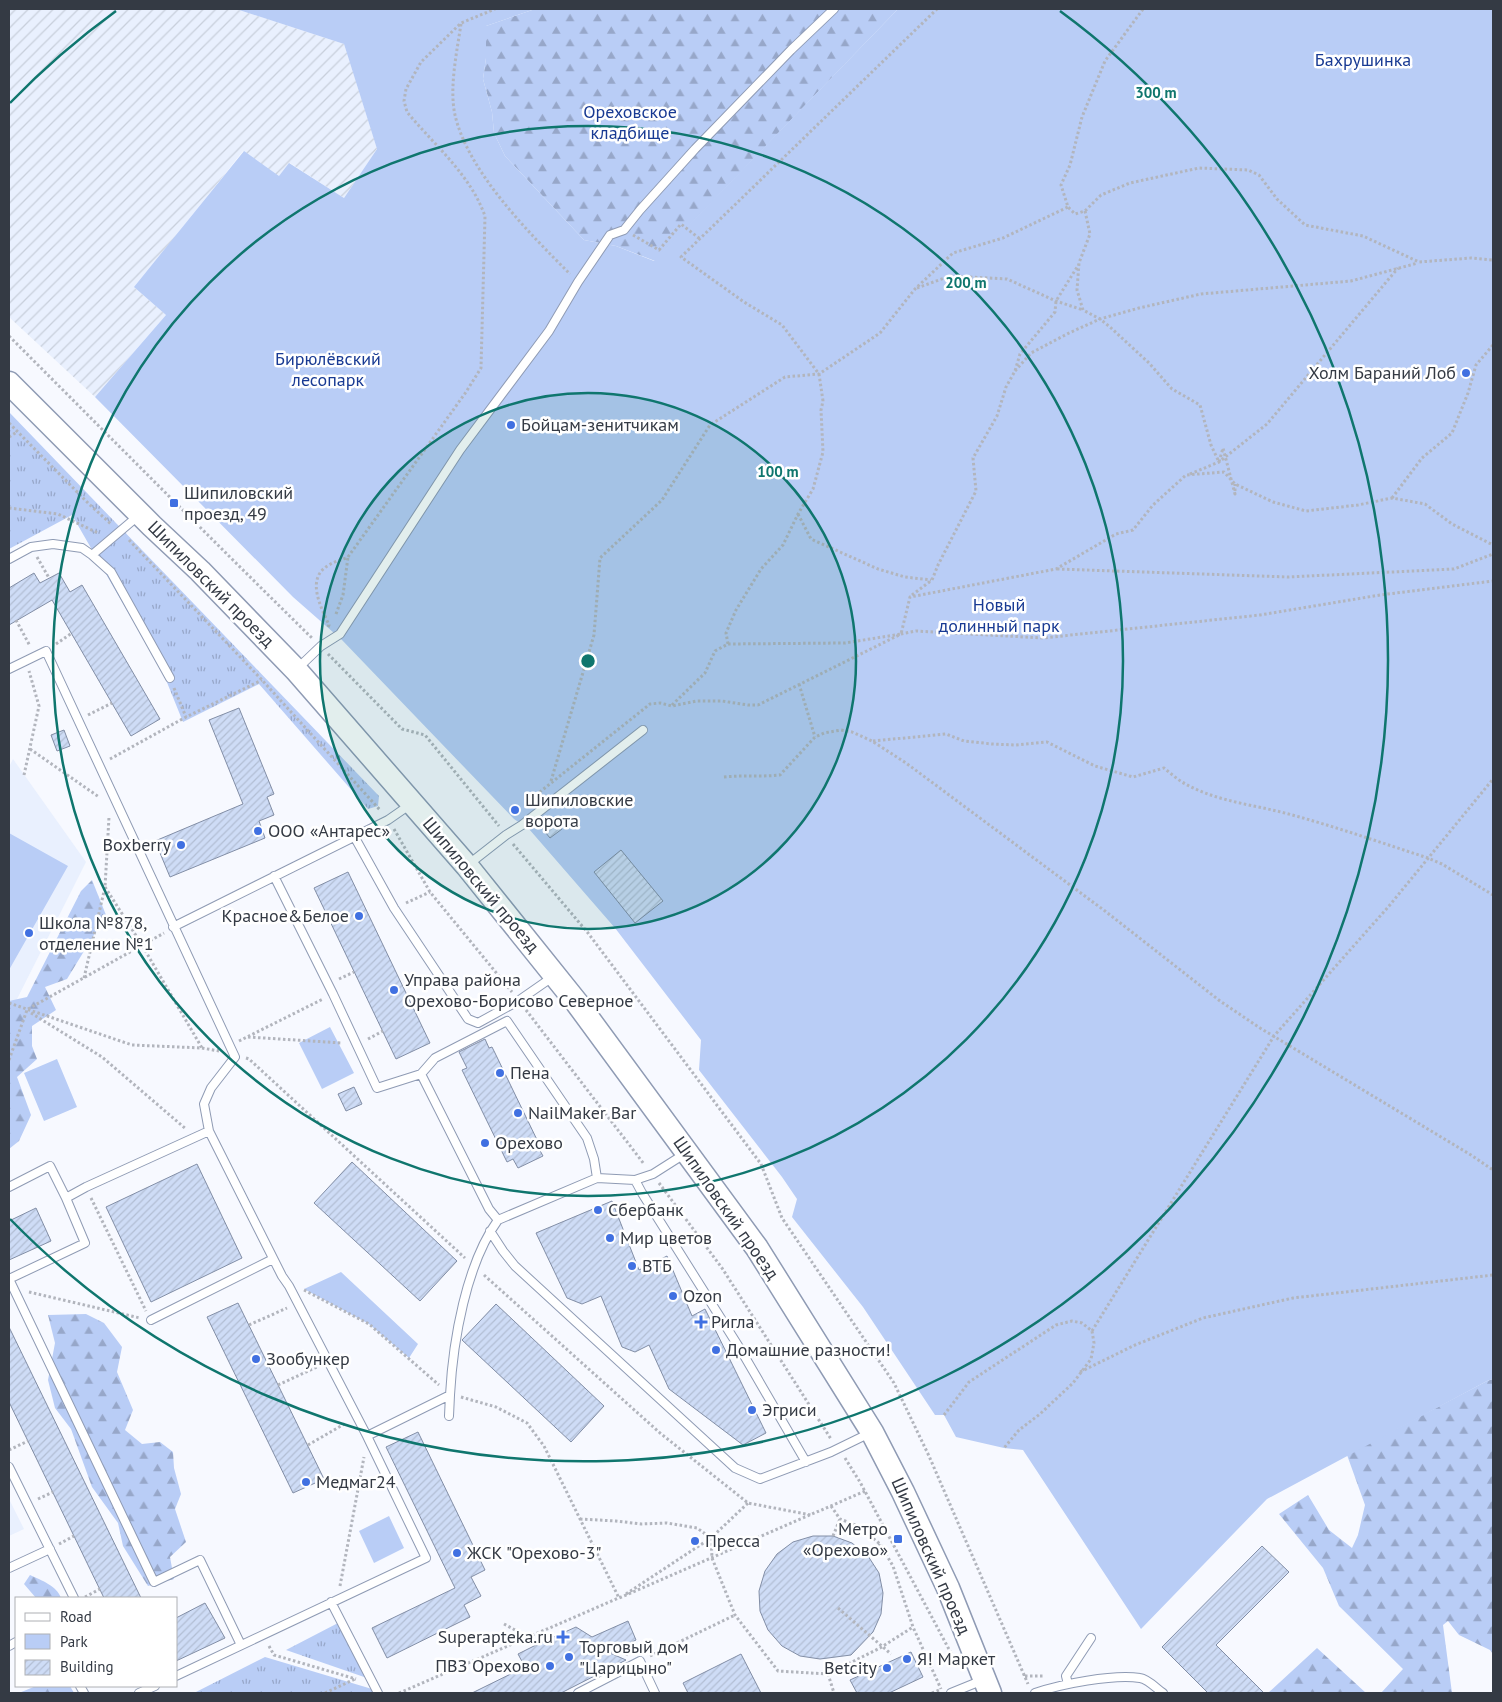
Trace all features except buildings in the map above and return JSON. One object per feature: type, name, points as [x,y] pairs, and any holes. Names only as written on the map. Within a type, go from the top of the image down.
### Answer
[{"type":"main road","name":"Шипиловский проезд","points":[[9,383],[200,571],[296,670],[413,802],[556,975],[757,1248],[872,1432],[948,1588],[988,1686]]},
{"type":"lane","points":[[296,670],[321,646],[340,634],[460,450],[549,331],[578,282],[610,235],[624,230],[695,149],[791,50],[834,9]]},
{"type":"lane","points":[[92,555],[140,514]]},
{"type":"lane","points":[[9,559],[31,547],[53,544],[82,548],[92,555],[111,572],[170,678]]},
{"type":"lane","points":[[9,669],[46,651],[78,719],[234,1057],[211,1088],[204,1104],[209,1131],[273,1259],[357,1416],[426,1558],[178,1675]]},
{"type":"lane","points":[[467,866],[506,835],[522,826],[643,730]]},
{"type":"lane","points":[[173,927],[388,820],[413,802]]},
{"type":"lane","points":[[354,836],[394,908],[468,1019],[478,1023],[518,1001],[556,975]]},
{"type":"lane","points":[[274,876],[333,994],[376,1088],[421,1074],[435,1058],[507,1021],[587,1138],[594,1159],[597,1178]]},
{"type":"lane","points":[[421,1074],[489,1209],[498,1220]]},
{"type":"lane","points":[[66,1198],[209,1131]]},
{"type":"lane","points":[[449,1416],[453,1354],[463,1304],[475,1267],[490,1231],[498,1220],[597,1178],[636,1180],[653,1174],[688,1152]]},
{"type":"lane","points":[[9,1187],[50,1166],[86,1243],[9,1279],[154,1582],[200,1560],[241,1645]]},
{"type":"lane","points":[[636,1180],[642,1193],[742,1352],[806,1462]]},
{"type":"lane","points":[[490,1231],[515,1266],[735,1468],[760,1479],[838,1449],[872,1432]]},
{"type":"lane","points":[[151,1320],[273,1259]]},
{"type":"lane","points":[[367,1436],[450,1395]]},
{"type":"lane","points":[[9,1467],[74,1597]]},
{"type":"lane","points":[[9,1568],[50,1549]]},
{"type":"lane","points":[[334,1600],[378,1693]]},
{"type":"lane","points":[[1068,1684],[1066,1676],[1090,1638]]},
{"type":"lane","points":[[578,1693],[640,1661],[655,1693]]},
{"type":"lane","points":[[1036,1693],[1068,1684],[1114,1678],[1142,1678],[1163,1693]]},
{"type":"lane","points":[[951,1693],[988,1686]]},
{"type":"lane","points":[[139,1693],[153,1687]]},
{"type":"path","points":[[321,646],[343,595],[348,557],[466,392],[481,368],[485,216],[479,200],[464,177],[407,112],[404,101],[406,89],[421,62],[462,23],[495,9]]},
{"type":"path","points":[[728,644],[726,634],[736,610],[761,569],[783,545],[813,489],[823,452],[821,410],[823,401],[819,374],[782,325],[744,302],[681,257],[938,9]]},
{"type":"path","points":[[1143,9],[1105,61],[1082,117],[1070,165],[1061,185],[1068,206],[1076,214],[1085,211],[1101,195],[1130,183],[1199,168],[1248,170],[1259,175],[1277,199],[1305,225],[1364,236],[1419,262]]},
{"type":"path","points":[[462,23],[453,73],[454,113],[463,143],[493,188],[528,231],[578,282]]},
{"type":"path","points":[[551,782],[594,635],[600,558],[662,500],[710,425],[785,377],[819,374],[880,333],[915,289],[953,253],[1003,238],[1068,206]]},
{"type":"path","points":[[1015,371],[1020,354],[1054,312],[1056,301],[1079,263],[1090,234],[1085,211]]},
{"type":"path","points":[[624,230],[659,250],[681,224],[700,239]]},
{"type":"path","points":[[902,634],[910,597],[932,580],[976,491],[973,458],[997,416],[1006,387],[1015,371],[1031,353],[1100,319],[1201,294],[1351,281],[1419,262],[1471,258],[1493,260]]},
{"type":"path","points":[[1079,263],[1077,290],[1083,310]]},
{"type":"path","points":[[1056,569],[1116,534],[1133,530],[1153,505],[1186,475],[1219,462],[1267,424],[1399,268]]},
{"type":"path","points":[[915,289],[950,276],[1007,279],[1056,301],[1083,310],[1100,319],[1149,363],[1172,389],[1200,405],[1211,445],[1219,462]]},
{"type":"path","points":[[9,336],[402,729],[426,734],[506,835],[588,933],[761,1164],[782,1218],[894,1383],[929,1456],[1029,1685]]},
{"type":"path","points":[[1392,498],[1422,458],[1452,433],[1468,393],[1476,365],[1493,345]]},
{"type":"path","points":[[9,423],[89,504],[120,531],[262,680],[186,717],[99,766]]},
{"type":"path","points":[[9,438],[17,432]]},
{"type":"path","points":[[1219,462],[1223,448],[1235,494],[1235,484]]},
{"type":"path","points":[[1186,475],[1224,472],[1235,484],[1273,502],[1306,511],[1358,505],[1392,498],[1425,504],[1452,524],[1493,545]]},
{"type":"path","points":[[9,508],[58,514],[111,539]]},
{"type":"path","points":[[798,514],[811,539],[878,569],[905,577],[932,580]]},
{"type":"path","points":[[31,547],[49,578]]},
{"type":"path","points":[[910,597],[1056,569],[1288,577],[1454,569],[1493,554]]},
{"type":"path","points":[[329,625],[317,595],[316,584],[319,574],[328,565],[348,557]]},
{"type":"path","points":[[672,706],[705,673],[715,651],[728,644],[845,643],[916,631],[1043,638],[1260,615],[1380,595],[1493,581]]},
{"type":"path","points":[[16,620],[35,656]]},
{"type":"path","points":[[46,651],[72,633]]},
{"type":"path","points":[[531,805],[531,799],[551,782],[650,704],[660,702],[672,706],[696,701],[714,701],[758,705],[902,634]]},
{"type":"path","points":[[24,775],[39,706],[27,660]]},
{"type":"path","points":[[170,678],[186,717]]},
{"type":"path","points":[[799,684],[815,737]]},
{"type":"path","points":[[78,719],[112,703]]},
{"type":"path","points":[[724,777],[746,775],[767,777],[780,775],[815,737],[824,733],[841,730],[852,732],[872,741],[914,769],[1220,1001],[1493,1170]]},
{"type":"path","points":[[872,741],[946,734],[964,741],[992,744],[1015,745],[1047,742],[1095,766],[1133,777],[1164,768],[1182,782],[1202,792],[1240,804],[1308,820],[1428,858],[1442,864],[1493,895]]},
{"type":"path","points":[[30,749],[120,811]]},
{"type":"path","points":[[1004,1448],[1019,1430],[1040,1414],[1072,1383],[1091,1359],[1094,1343],[1092,1331],[1274,1036],[1388,906],[1493,779]]},
{"type":"path","points":[[84,978],[105,887],[109,804]]},
{"type":"path","points":[[105,887],[142,945],[202,1048]]},
{"type":"path","points":[[394,908],[430,892]]},
{"type":"path","points":[[300,927],[326,914]]},
{"type":"path","points":[[9,1060],[27,1010],[173,927]]},
{"type":"path","points":[[328,984],[354,972]]},
{"type":"path","points":[[9,1003],[132,1044],[231,1050],[248,1037],[333,994]]},
{"type":"path","points":[[27,1010],[102,1057],[196,1137]]},
{"type":"path","points":[[248,1037],[357,1044],[383,1031]]},
{"type":"path","points":[[249,1059],[475,1267],[660,1433],[748,1503],[811,1515]]},
{"type":"path","points":[[86,1187],[151,1320]]},
{"type":"path","points":[[1080,1372],[1135,1345],[1204,1318],[1293,1298],[1493,1275]]},
{"type":"path","points":[[289,1286],[304,1289],[369,1324],[450,1395],[496,1406],[527,1424],[544,1446],[619,1598]]},
{"type":"path","points":[[14,1290],[36,1293],[151,1320]]},
{"type":"path","points":[[249,1325],[297,1303]]},
{"type":"path","points":[[944,1415],[969,1382],[1056,1325],[1072,1321],[1082,1323],[1092,1331]]},
{"type":"path","points":[[278,1385],[328,1362]]},
{"type":"path","points":[[308,1445],[357,1416]]},
{"type":"path","points":[[334,1600],[367,1436]]},
{"type":"path","points":[[9,1450],[28,1441]]},
{"type":"path","points":[[399,1693],[865,1491]]},
{"type":"path","points":[[619,1598],[710,1538],[748,1503]]},
{"type":"path","points":[[831,1506],[840,1520],[858,1526],[880,1544],[893,1566],[913,1627],[941,1690]]},
{"type":"path","points":[[580,1519],[616,1520],[641,1524],[667,1523],[697,1528],[710,1538],[712,1558],[735,1615],[778,1671],[828,1674],[880,1648],[913,1627]]},
{"type":"path","points":[[833,1536],[840,1520]]},
{"type":"path","points":[[868,1556],[880,1544]]},
{"type":"path","points":[[84,1597],[100,1589]]},
{"type":"path","points":[[838,1608],[890,1654]]},
{"type":"path","points":[[640,1661],[735,1615]]},
{"type":"path","points":[[504,1624],[529,1637]]},
{"type":"path","points":[[263,1634],[274,1655],[374,1684]]},
{"type":"path","points":[[828,1674],[834,1693]]},
{"type":"path","points":[[325,1693],[355,1679]]},
{"type":"shaded area","points":[[9,9],[236,9],[344,44],[377,149],[344,198],[290,163],[279,177],[243,151],[135,288],[166,315],[95,397],[9,317]]},
{"type":"shaded area","name":"Школа №878, отделение №1","points":[[13,759],[86,862],[14,1005],[9,1020],[9,767]]},
{"type":"shaded area","points":[[9,1499],[24,1529],[9,1536]]},
{"type":"green space","name":"Новый долинный парк","points":[[236,9],[535,9],[486,26],[486,58],[483,79],[492,112],[494,133],[505,156],[584,240],[616,246],[654,261],[898,9],[1493,9],[1493,1379],[1267,1499],[1141,1629],[1023,1450],[1004,1448],[956,1437],[944,1415],[935,1415],[863,1307],[792,1217],[797,1199],[699,1070],[701,1040],[615,928],[529,829],[514,819],[342,640],[293,597],[95,397],[166,315],[134,287],[244,151],[279,176],[289,163],[344,198],[377,149],[344,44]]},
{"type":"green space","name":"Ореховское кладбище","points":[[535,9],[898,9],[655,261],[616,246],[584,240],[505,156],[494,133],[492,112],[483,79],[486,58],[486,26]]},
{"type":"green space","points":[[9,412],[379,796],[378,806],[368,809],[259,684],[183,722],[164,675],[72,515],[9,549]]},
{"type":"green space","points":[[9,833],[68,866],[9,970]]},
{"type":"green space","points":[[92,880],[106,915],[67,979],[45,987],[56,1010],[32,1026],[32,1046],[37,1059],[17,1077],[31,1115],[19,1141],[9,1149],[9,1001],[27,997],[81,891]]},
{"type":"green space","points":[[330,1027],[354,1073],[322,1089],[299,1043]]},
{"type":"green space","points":[[57,1059],[77,1107],[44,1121],[24,1073]]},
{"type":"green space","points":[[341,1272],[418,1344],[409,1358],[369,1324],[304,1289]]},
{"type":"green space","points":[[86,1314],[104,1323],[122,1347],[117,1372],[133,1410],[125,1430],[142,1444],[160,1442],[173,1452],[174,1468],[181,1494],[175,1509],[186,1542],[170,1557],[174,1579],[148,1586],[123,1546],[118,1523],[92,1487],[71,1429],[55,1408],[48,1380],[55,1343],[48,1315]]},
{"type":"green space","points":[[1493,1379],[1493,1654],[1490,1650],[1459,1635],[1448,1621],[1443,1625],[1452,1693],[1381,1693],[1403,1669],[1339,1606],[1323,1568],[1279,1514],[1308,1495],[1329,1530],[1352,1548],[1358,1535],[1365,1505],[1347,1455]]},
{"type":"green space","points":[[389,1516],[404,1548],[374,1563],[359,1531]]},
{"type":"green space","points":[[30,1575],[44,1581],[56,1590],[60,1597],[35,1597],[24,1584]]},
{"type":"green space","points":[[338,1623],[367,1678],[286,1650]]},
{"type":"green space","points":[[1317,1648],[1366,1693],[1268,1693]]},
{"type":"green space","points":[[265,1657],[372,1689],[374,1693],[194,1693]]},
{"type":"green space","points":[[34,1687],[71,1687],[74,1693],[19,1693]]},
{"type":"place","name":"Холм Бараний Лоб","points":[[1466,373]]},
{"type":"place","name":"Бойцам-зенитчикам","points":[[511,425]]},
{"type":"place","name":"Шипиловский проезд, 49","points":[[174,503]]},
{"type":"place","name":"Шипиловские ворота","points":[[515,810]]},
{"type":"place","name":"ООО «Антарес»","points":[[258,831]]},
{"type":"place","name":"Boxberry","points":[[181,845]]},
{"type":"place","name":"Красное&Белое","points":[[359,916]]},
{"type":"place","name":"Школа №878, отделение №1","points":[[29,933]]},
{"type":"place","name":"Управа района Орехово-Борисово Северное","points":[[394,990]]},
{"type":"place","name":"Пена","points":[[500,1073]]},
{"type":"place","name":"NailMaker Bar","points":[[518,1113]]},
{"type":"place","name":"Орехово","points":[[485,1143]]},
{"type":"place","name":"Сбербанк","points":[[598,1210]]},
{"type":"place","name":"Мир цветов","points":[[610,1238]]},
{"type":"place","name":"ВТБ","points":[[632,1266]]},
{"type":"place","name":"Ozon","points":[[673,1296]]},
{"type":"place","name":"Ригла","points":[[701,1322]]},
{"type":"place","name":"Домашние разности!","points":[[716,1350]]},
{"type":"place","name":"Зообункер","points":[[256,1359]]},
{"type":"place","name":"Эгриси","points":[[752,1410]]},
{"type":"place","name":"Медмаг24","points":[[306,1482]]},
{"type":"place","name":"Метро «Орехово»","points":[[898,1539]]},
{"type":"place","name":"Пресса","points":[[695,1541]]},
{"type":"place","name":"ЖСК \"Орехово-3\"","points":[[457,1553]]},
{"type":"place","name":"Superapteka.ru","points":[[563,1637]]},
{"type":"place","name":"Торговый дом \"Царицыно\"","points":[[569,1657]]},
{"type":"place","name":"Я! Маркет","points":[[907,1659]]},
{"type":"place","name":"ПВЗ Орехово","points":[[550,1666]]},
{"type":"place","name":"Betcity","points":[[887,1668]]},
{"type":"park label","name":"Бахрушинка","points":[[1363,60]]},
{"type":"park label","name":"Бирюлёвский лесопарк","points":[[328,369]]}]
